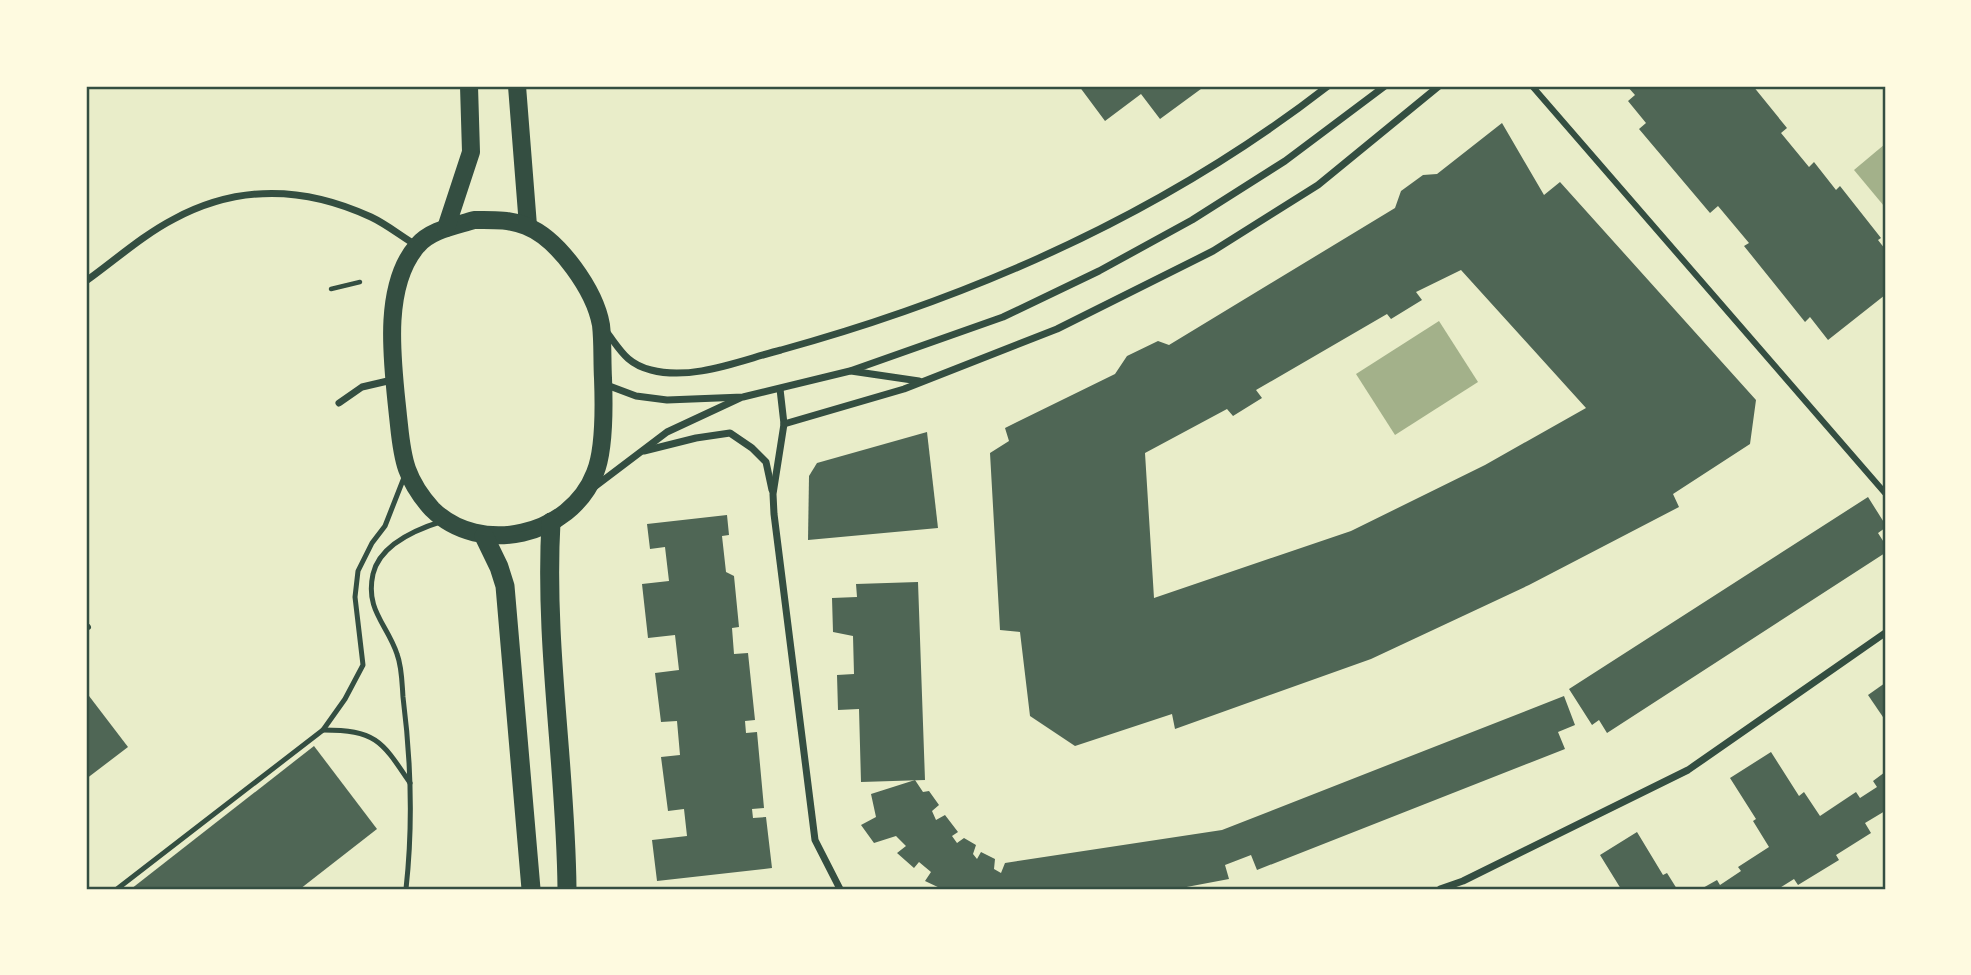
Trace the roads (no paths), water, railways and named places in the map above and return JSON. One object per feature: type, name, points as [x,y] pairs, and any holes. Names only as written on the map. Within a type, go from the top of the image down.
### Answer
[{"type":"highway","points":[[551,522],[550,615],[567,832],[567,889]]},
{"type":"highway","points":[[484,536],[505,586],[531,889]]},
{"type":"highway","points":[[567,832],[576,889]]},
{"type":"main road","points":[[446,228],[471,152],[469,86]]},
{"type":"main road","points":[[517,86],[528,226]]},
{"type":"main road","points":[[474,220],[501,220],[528,226],[548,240],[578,273],[601,324],[603,384],[600,449],[596,472],[582,498],[551,522],[522,534],[484,536],[457,528],[431,508],[418,491],[407,468],[394,379],[393,311],[401,275],[417,245],[446,228],[474,220]]},
{"type":"street","points":[[601,324],[629,362],[652,371],[680,373],[715,368],[879,321],[1003,273],[1097,232],[1206,172],[1328,86]]},
{"type":"street","points":[[603,384],[636,396],[667,400],[743,397],[850,371],[1003,317],[1099,271],[1192,220],[1285,161],[1385,86]]},
{"type":"street","points":[[784,424],[922,382],[1056,329],[1213,251],[1318,186],[1439,86]]},
{"type":"street","points":[[1532,86],[1885,494]]},
{"type":"street","points":[[86,281],[172,220],[197,208],[252,194],[307,195],[329,201],[373,217],[417,245]]},
{"type":"street","points":[[850,371],[922,382]]},
{"type":"street","points":[[339,403],[362,387],[394,379]]},
{"type":"street","points":[[773,494],[784,424],[780,389]]},
{"type":"street","points":[[582,498],[667,432],[743,397]]},
{"type":"street","points":[[637,453],[695,438],[730,433],[752,448],[766,462],[773,494],[815,840],[840,889]]},
{"type":"street","points":[[1440,889],[1463,881],[1688,770],[1885,633]]},
{"type":"lane","points":[[117,889],[323,730],[345,699],[363,665],[355,597],[358,571],[372,543],[385,526],[407,468]]},
{"type":"lane","points":[[406,889],[410,859],[408,732],[397,654],[382,626],[371,596],[373,571],[385,554],[403,537],[446,520]]},
{"type":"lane","points":[[323,730],[358,732],[375,738],[410,783]]}]
